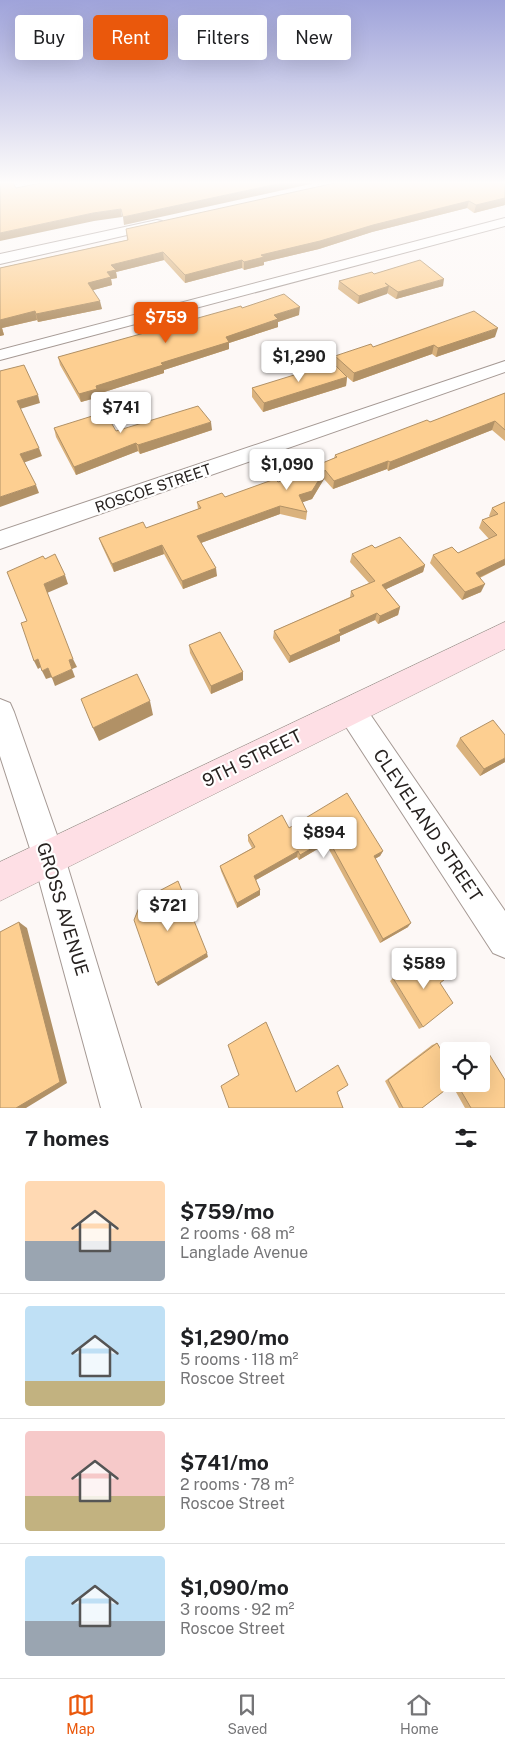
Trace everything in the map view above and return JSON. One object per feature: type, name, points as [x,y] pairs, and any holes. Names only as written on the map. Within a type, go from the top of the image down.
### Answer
[{"type":"street","points":[[0,259],[109,235]]},
{"type":"street","points":[[0,355],[457,235]]},
{"type":"street","name":"ROSCOE STREET","points":[[0,540],[505,366]]},
{"type":"street","name":"9TH STREET","points":[[0,882],[505,635]]},
{"type":"street","name":"CLEVELAND STREET","points":[[351,710],[505,941]]},
{"type":"street","name":"GROSS AVENUE","points":[[0,712],[49,858],[121,1108]]},
{"type":"building","points":[[127,235],[341,235],[261,255],[264,257],[244,262],[242,260],[185,275],[163,252],[111,265],[116,270],[107,272],[111,277],[88,283],[100,301],[36,314],[35,311],[0,320],[0,268],[128,240]]},
{"type":"building","points":[[420,260],[444,279],[398,292],[385,283],[389,286],[359,296],[339,281],[372,272],[374,274]]},
{"type":"building","points":[[284,294],[300,307],[274,315],[278,319],[226,337],[229,342],[96,386],[97,389],[79,394],[58,357],[241,306],[242,308]]},
{"type":"building","points":[[474,311],[498,328],[438,348],[434,345],[354,373],[335,356],[371,344],[373,347]]},
{"type":"building","points":[[333,363],[347,377],[264,403],[252,388]]},
{"type":"building","points":[[24,365],[38,395],[17,401],[39,448],[20,454],[36,485],[0,497],[0,371]]},
{"type":"building","points":[[505,393],[505,430],[495,421],[390,462],[388,461],[334,481],[325,470],[312,491],[299,495],[307,512],[280,506],[197,536],[216,568],[182,581],[162,545],[112,564],[99,538],[143,522],[146,528],[201,508],[197,502],[222,493],[225,497],[275,479],[278,482],[323,467],[320,464],[337,457],[335,455],[427,420],[430,422]]},
{"type":"building","points":[[198,406],[211,422],[138,445],[136,443],[74,467],[54,428],[105,412],[116,431]]},
{"type":"building","points":[[505,502],[505,559],[476,573],[485,584],[465,592],[433,555],[452,547],[458,553],[497,535],[482,520],[498,514],[492,508]]},
{"type":"building","points":[[400,537],[425,565],[382,585],[400,607],[380,616],[377,613],[339,630],[341,633],[290,656],[274,631],[354,596],[351,591],[375,581],[352,554],[372,545],[375,548]]},
{"type":"building","points":[[55,554],[65,575],[44,584],[73,659],[69,660],[72,669],[52,678],[48,668],[42,671],[38,659],[34,661],[21,623],[27,621],[7,572],[43,556],[45,559]]},
{"type":"building","points":[[220,632],[243,672],[211,686],[189,645]]},
{"type":"building","points":[[137,674],[150,701],[93,728],[81,699]]},
{"type":"building","points":[[493,720],[505,735],[505,758],[484,769],[460,738]]},
{"type":"building","points":[[347,793],[383,851],[374,856],[411,923],[383,939],[328,839],[300,855],[298,851],[254,876],[260,890],[237,903],[220,866],[255,847],[248,835],[282,815],[289,828]]},
{"type":"building","points":[[178,881],[207,953],[156,983],[134,920],[142,900]]},
{"type":"building","points":[[19,922],[60,1082],[16,1108],[0,1108],[0,932]]},
{"type":"building","points":[[428,954],[444,980],[440,983],[453,1003],[423,1027],[393,978]]},
{"type":"building","points":[[266,1022],[296,1092],[338,1065],[348,1085],[337,1092],[343,1108],[229,1108],[221,1086],[239,1075],[228,1045]]},
{"type":"building","points":[[437,1043],[440,1048],[440,1092],[443,1092],[422,1108],[403,1108],[388,1080]]},
{"type":"building","points":[[490,1056],[505,1080],[505,1108],[471,1108],[462,1092],[490,1092]]}]
